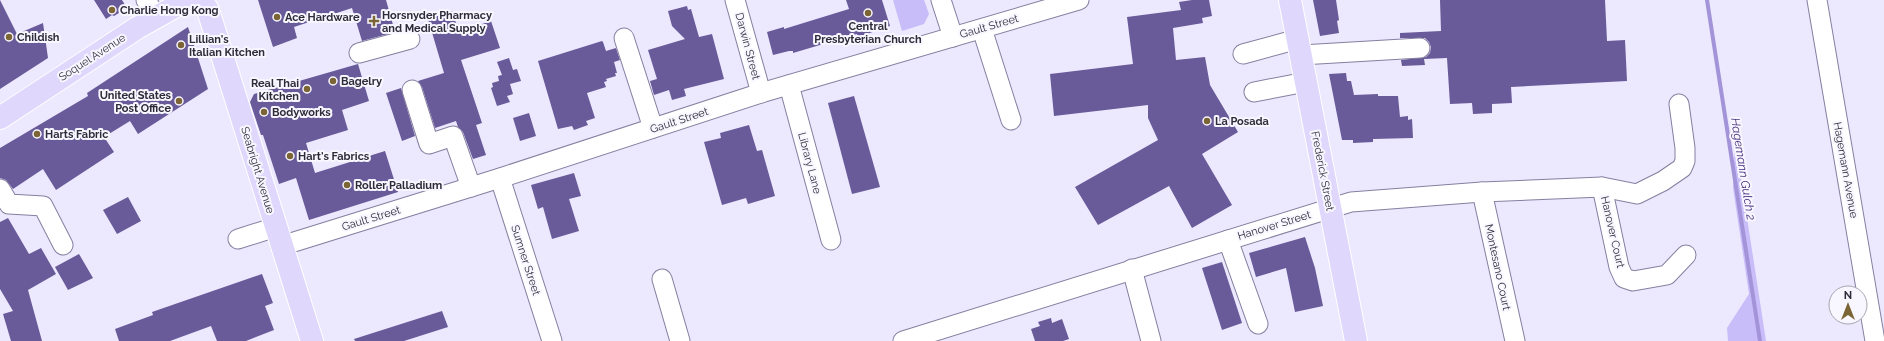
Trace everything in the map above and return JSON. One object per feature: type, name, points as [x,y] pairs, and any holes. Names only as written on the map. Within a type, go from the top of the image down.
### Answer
[{"type":"main road","name":"Soquel Avenue","points":[[0,118],[151,8],[187,0]]},
{"type":"main road","name":"Seabright Avenue","points":[[201,0],[210,17],[312,341]]},
{"type":"main road","name":"Frederick Street","points":[[1290,0],[1356,341]]},
{"type":"street","name":"Darwin Street","points":[[735,0],[761,93]]},
{"type":"street","points":[[941,0],[953,37]]},
{"type":"street","name":"Gault Street","points":[[238,239],[279,237],[471,187],[761,93],[982,29],[1057,3],[1079,0]]},
{"type":"street","name":"Hagemann Avenue","points":[[1817,0],[1874,341]]},
{"type":"street","points":[[982,29],[1011,120]]},
{"type":"street","points":[[624,38],[653,128]]},
{"type":"street","points":[[360,53],[410,39]]},
{"type":"street","points":[[1243,54],[1299,47],[1420,48]]},
{"type":"street","points":[[1254,92],[1306,82]]},
{"type":"street","name":"Library Lane","points":[[789,85],[831,240]]},
{"type":"street","points":[[412,90],[429,144],[453,136],[471,187]]},
{"type":"street","name":"Hanover Street","points":[[903,341],[1351,202],[1482,192],[1602,187],[1637,194],[1663,181],[1682,168],[1685,161],[1685,148],[1679,104]]},
{"type":"street","name":"Sumner Street","points":[[500,178],[552,341]]},
{"type":"street","name":"Hanover Court","points":[[1602,187],[1619,268],[1624,278],[1633,281],[1667,275],[1686,255]]},
{"type":"street","points":[[0,189],[9,204],[43,206],[63,245]]},
{"type":"street","name":"Montesano Court","points":[[1482,192],[1515,341]]},
{"type":"street","points":[[1228,240],[1258,324]]},
{"type":"street","points":[[1132,269],[1151,341]]},
{"type":"street","points":[[662,279],[680,341]]},
{"type":"shaded area","points":[[893,0],[924,0],[929,14],[924,24],[902,31]]},
{"type":"shaded area","points":[[1735,140],[1766,341],[1728,341],[1727,328],[1749,294],[1733,188]]},
{"type":"building","points":[[0,0],[17,34],[43,23],[48,58],[0,89]]},
{"type":"building","name":"Charlie Hong Kong","points":[[94,0],[122,0],[127,8],[106,19]]},
{"type":"building","points":[[258,0],[386,0],[395,32],[362,41],[352,8],[294,27],[297,38],[273,47]]},
{"type":"building","points":[[846,0],[882,0],[890,26],[858,37],[857,34],[793,53],[793,51],[789,51],[773,55],[767,32],[784,27],[784,29],[849,9]]},
{"type":"building","name":"La Posada","points":[[1209,0],[1212,16],[1202,18],[1203,23],[1173,28],[1176,60],[1205,57],[1210,85],[1238,132],[1202,154],[1232,205],[1192,228],[1169,186],[1098,225],[1075,187],[1158,140],[1148,118],[1148,105],[1054,116],[1050,74],[1133,64],[1127,17],[1181,10],[1179,2]]},
{"type":"building","points":[[1313,0],[1336,0],[1339,33],[1320,36]]},
{"type":"building","points":[[1440,0],[1605,0],[1607,41],[1625,40],[1627,81],[1511,87],[1512,103],[1492,104],[1492,113],[1473,114],[1472,103],[1450,104],[1447,58],[1424,59],[1425,65],[1402,66],[1401,60],[1426,57],[1430,53],[1431,47],[1425,38],[1400,38],[1400,33],[1441,31]]},
{"type":"building","points":[[687,6],[688,10],[691,9],[699,37],[712,34],[724,79],[684,89],[686,96],[672,100],[669,90],[654,95],[650,81],[657,79],[648,50],[685,39],[672,26],[668,11]]},
{"type":"building","points":[[452,11],[459,32],[491,21],[500,48],[461,60],[482,123],[476,125],[486,155],[473,159],[463,132],[458,127],[456,121],[435,128],[422,87],[418,81],[444,73],[428,19]]},
{"type":"building","points":[[188,27],[208,89],[138,134],[130,121],[104,137],[114,152],[56,190],[43,169],[13,189],[6,180],[0,178],[0,148],[88,96],[87,93]]},
{"type":"building","points":[[602,41],[606,51],[616,48],[620,60],[614,62],[617,73],[615,73],[616,76],[606,79],[607,81],[604,82],[606,87],[587,93],[595,118],[586,121],[588,125],[574,130],[572,126],[558,129],[538,61]]},
{"type":"building","points":[[509,58],[513,70],[517,69],[521,81],[510,84],[513,94],[507,96],[510,102],[497,106],[491,88],[493,87],[492,83],[499,81],[498,76],[502,75],[497,62]]},
{"type":"building","points":[[358,64],[369,101],[342,110],[348,130],[306,143],[315,173],[385,151],[398,192],[309,220],[296,178],[279,184],[263,135],[261,135],[250,102],[254,94]]},
{"type":"building","points":[[1346,73],[1347,81],[1351,81],[1354,95],[1378,94],[1378,96],[1398,96],[1400,117],[1408,116],[1408,120],[1412,119],[1413,138],[1373,139],[1373,142],[1353,143],[1353,140],[1342,140],[1329,74]]},
{"type":"building","points":[[401,88],[415,136],[402,141],[386,93]]},
{"type":"building","points":[[854,96],[880,187],[852,194],[828,103]]},
{"type":"building","points":[[529,113],[536,136],[520,141],[513,118]]},
{"type":"building","points":[[749,125],[757,151],[762,150],[775,196],[748,204],[746,198],[722,205],[704,142],[721,138],[720,133]]},
{"type":"building","points":[[574,173],[581,196],[569,199],[579,231],[552,239],[543,207],[538,209],[531,185]]},
{"type":"building","points":[[128,197],[141,221],[117,234],[103,210]]},
{"type":"building","points":[[8,218],[29,254],[41,248],[56,274],[28,290],[42,341],[11,341],[3,314],[13,311],[0,289],[0,222]]},
{"type":"building","points":[[1305,237],[1315,268],[1323,306],[1295,312],[1286,268],[1256,277],[1249,253]]},
{"type":"building","points":[[79,254],[93,278],[68,290],[55,267]]},
{"type":"building","points":[[1222,262],[1242,323],[1222,330],[1202,268]]},
{"type":"building","points":[[262,274],[273,303],[265,306],[274,330],[246,341],[217,341],[211,326],[170,341],[119,341],[115,329],[153,315],[152,312]]},
{"type":"building","points":[[442,311],[448,327],[404,341],[355,341],[354,339]]},
{"type":"building","points":[[1051,318],[1052,323],[1062,319],[1069,339],[1063,341],[1035,341],[1031,329],[1040,326],[1038,322]]},
{"type":"waterway","name":"Hagemann Gulch 2","points":[[1707,0],[1760,341]]},
{"type":"place","name":"Charlie Hong Kong","points":[[112,10]]},
{"type":"place","name":"Central Presbyterian Church","points":[[868,13]]},
{"type":"place","name":"Ace Hardware","points":[[277,17]]},
{"type":"place","name":"Horsnyder Pharmacy and Medical Supply","points":[[374,21]]},
{"type":"place","name":"Childish","points":[[9,37]]},
{"type":"place","name":"Lillian's Italian Kitchen","points":[[181,45]]},
{"type":"place","name":"Bagelry","points":[[333,81]]},
{"type":"place","name":"Real Thai Kitchen","points":[[307,89]]},
{"type":"place","name":"United States Post Office","points":[[179,101]]},
{"type":"place","name":"Bodyworks","points":[[264,112]]},
{"type":"place","name":"La Posada","points":[[1207,121]]},
{"type":"place","name":"Harts Fabric","points":[[37,134]]},
{"type":"place","name":"Hart's Fabrics","points":[[290,156]]},
{"type":"place","name":"Roller Palladium","points":[[347,185]]}]
